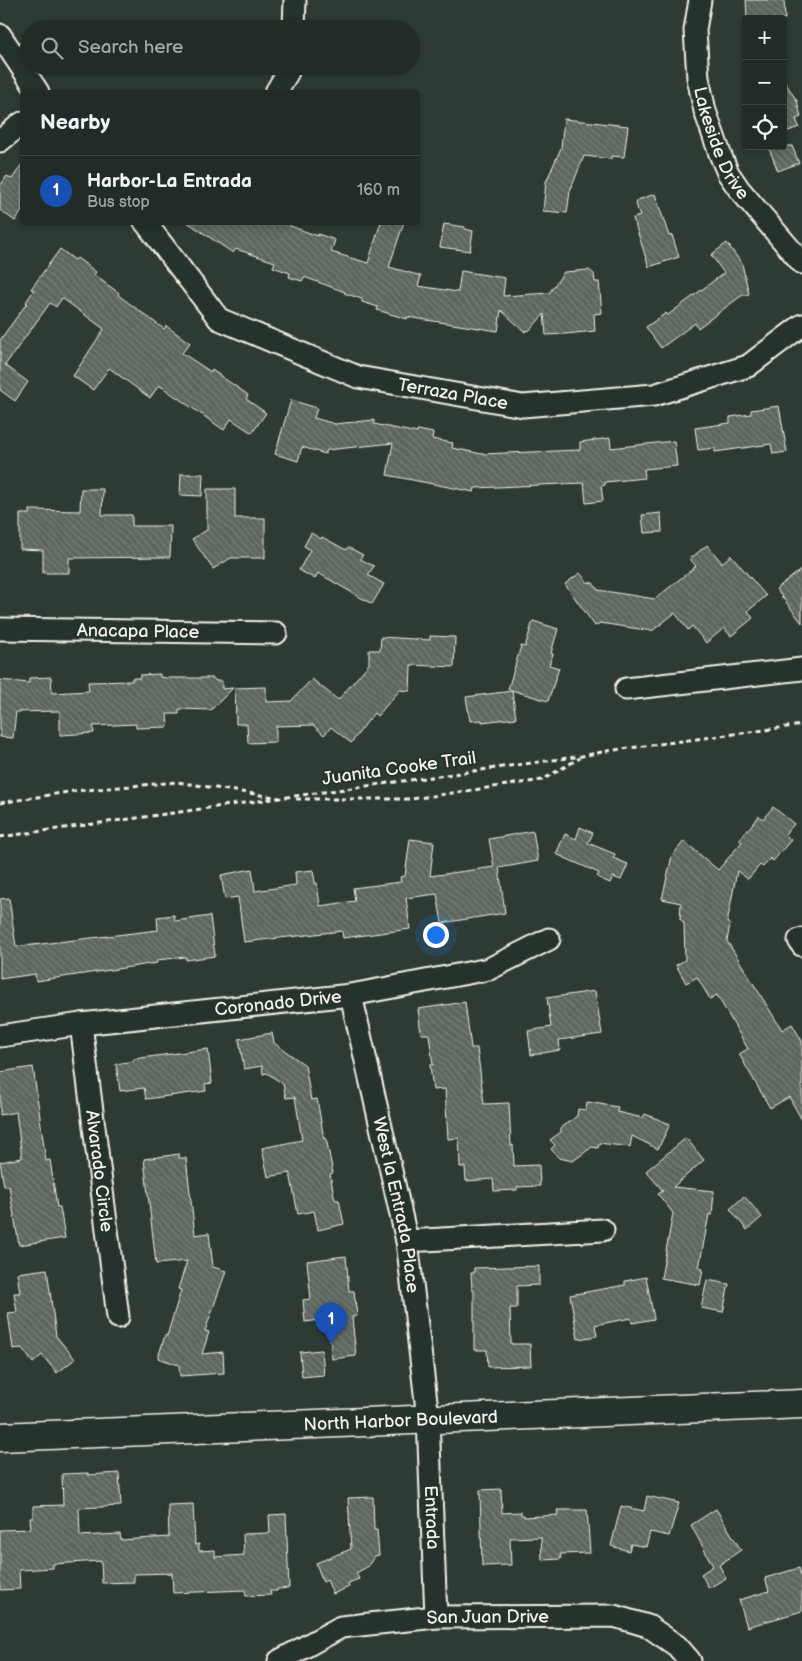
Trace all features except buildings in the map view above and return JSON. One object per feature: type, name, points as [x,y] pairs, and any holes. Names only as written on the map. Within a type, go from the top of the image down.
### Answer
[{"type":"main road","name":"North Harbor Boulevard","points":[[0,1437],[802,1404]]},
{"type":"street","points":[[294,20],[295,0]]},
{"type":"street","name":"Lakeside Drive","points":[[700,0],[695,30],[698,78],[705,111],[720,154],[728,173],[739,189],[802,262]]},
{"type":"street","points":[[0,35],[20,65]]},
{"type":"street","points":[[27,75],[37,90]]},
{"type":"street","points":[[277,90],[286,75]]},
{"type":"street","points":[[0,140],[20,125]]},
{"type":"street","name":"Terraza Place","points":[[147,225],[219,319],[358,377],[523,406],[654,395],[748,366],[802,325]]},
{"type":"street","name":"Anacapa Place","points":[[0,629],[276,633]]},
{"type":"street","points":[[626,689],[802,669]]},
{"type":"street","name":"Coronado Drive","points":[[0,1036],[81,1024],[351,994],[489,969],[549,939]]},
{"type":"street","name":"West la Entrada Place","points":[[351,994],[407,1241],[428,1418]]},
{"type":"street","name":"Alvarado Circle","points":[[81,1024],[118,1317]]},
{"type":"street","points":[[407,1241],[603,1230]]},
{"type":"street","name":"Entrada","points":[[428,1418],[436,1617]]},
{"type":"street","name":"San Juan Drive","points":[[279,1661],[341,1627],[436,1617],[614,1616],[648,1626],[677,1646],[690,1661]]},
{"type":"path","name":"Juanita Cooke Trail","points":[[0,837],[284,799],[582,756],[607,750],[802,725]]},
{"type":"path","points":[[0,803],[74,791],[177,782],[284,799],[411,799],[542,780],[582,756]]},
{"type":"place","name":"Harbor-La Entrada","points":[[331,1344]]}]
